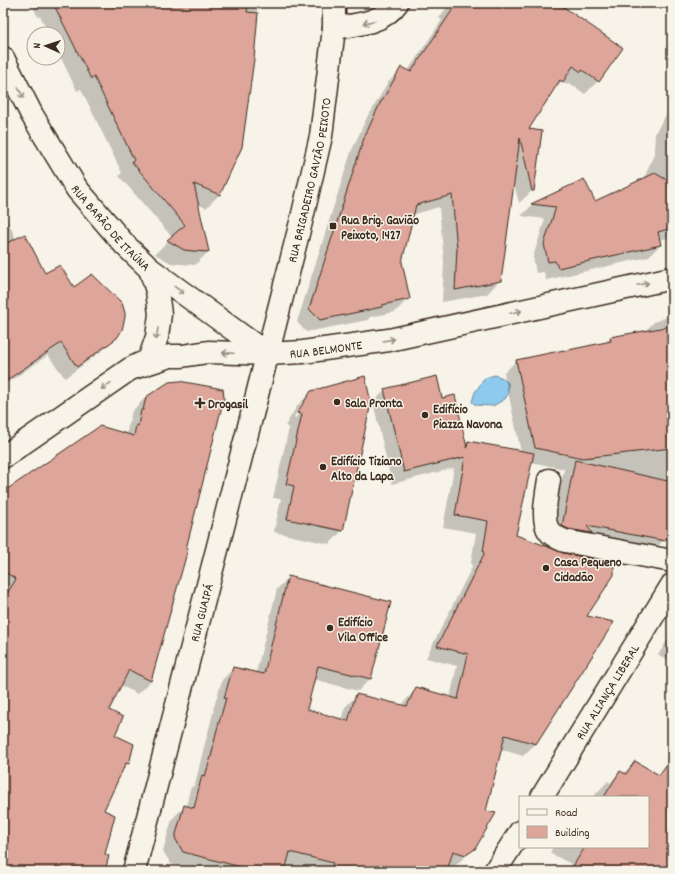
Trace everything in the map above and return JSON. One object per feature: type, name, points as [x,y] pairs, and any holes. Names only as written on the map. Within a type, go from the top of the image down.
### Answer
[{"type":"main road","name":"RUA BRIGADEIRO GAVIÃO PEIXOTO","points":[[267,354],[302,218],[321,136],[334,28],[334,3]]},
{"type":"main road","points":[[334,28],[356,26],[375,21],[394,8],[397,3]]},
{"type":"main road","name":"RUA BARÃO DE ITAÚNA","points":[[3,58],[32,115],[77,190],[125,245],[150,269],[267,354]]},
{"type":"main road","points":[[130,369],[149,360],[157,338],[160,314],[157,291],[150,269]]},
{"type":"main road","name":"RUA BELMONTE","points":[[3,457],[130,369],[170,356],[182,356],[208,352],[267,354],[304,352],[389,340],[672,278]]},
{"type":"main road","name":"RUA GUAIPÁ","points":[[134,871],[267,354]]},
{"type":"main road","points":[[549,480],[544,519],[549,531],[556,537],[565,541],[672,561]]},
{"type":"main road","name":"RUA ALIANÇA LIBERAL","points":[[543,796],[670,592]]},
{"type":"main road","points":[[495,871],[519,834]]},
{"type":"water","points":[[495,375],[503,378],[508,383],[508,394],[505,399],[493,406],[476,405],[472,402],[475,392],[485,378]]},
{"type":"building","points":[[53,3],[248,3],[247,12],[258,13],[254,59],[242,147],[220,195],[194,184],[209,252],[184,250],[167,240],[185,225],[132,162],[134,160],[94,77],[91,79],[66,29],[66,26],[64,26]]},
{"type":"building","points":[[457,3],[558,3],[623,48],[599,82],[582,70],[581,72],[573,66],[563,82],[560,80],[529,129],[542,131],[534,191],[532,191],[520,138],[501,281],[455,290],[457,248],[452,195],[416,205],[402,262],[410,299],[382,305],[382,307],[320,320],[309,309],[364,138],[381,101],[401,67],[411,72]]},
{"type":"building","points":[[655,173],[672,183],[672,228],[658,232],[661,245],[558,268],[555,261],[548,262],[544,244],[556,207],[531,204],[584,179],[595,201]]},
{"type":"building","points":[[25,234],[45,273],[60,265],[74,287],[92,274],[122,303],[125,317],[122,330],[117,338],[77,367],[61,343],[3,383],[3,245]]},
{"type":"building","points":[[672,326],[672,448],[583,458],[535,448],[516,360],[611,341],[610,337]]},
{"type":"building","points":[[365,376],[371,403],[343,531],[287,519],[294,486],[286,484],[302,414],[297,413],[311,391]]},
{"type":"building","points":[[437,376],[442,398],[455,395],[467,448],[468,441],[534,453],[516,535],[563,553],[612,563],[614,565],[614,575],[587,616],[614,622],[536,744],[505,735],[486,811],[496,813],[475,849],[466,855],[453,851],[447,871],[331,871],[333,863],[290,852],[285,871],[256,871],[183,852],[175,838],[184,805],[194,808],[202,775],[205,776],[233,667],[264,674],[288,576],[391,602],[371,679],[318,666],[307,709],[348,721],[356,694],[407,706],[416,687],[458,699],[468,654],[437,646],[484,554],[483,551],[488,521],[455,515],[465,457],[404,472],[384,389]]},
{"type":"building","points":[[179,381],[223,389],[224,398],[186,549],[188,549],[151,681],[129,670],[109,710],[123,717],[115,735],[134,744],[129,764],[126,763],[104,810],[115,815],[105,854],[109,856],[105,871],[3,871],[3,600],[16,579],[3,571],[3,492],[100,426],[134,436],[136,425],[138,426],[141,410],[143,410],[146,397],[169,382]]},
{"type":"building","points":[[575,460],[672,482],[672,530],[665,541],[587,526],[592,533],[568,529],[562,526]]},
{"type":"building","points":[[672,757],[672,871],[570,871],[584,848],[649,848],[649,796],[605,796],[620,771],[626,774],[635,761],[659,775]]},
{"type":"place","name":"Rua Brig. Gavião Peixoto, 1427","points":[[333,226]]},
{"type":"place","name":"Sala Pronta","points":[[337,402]]},
{"type":"place","name":"Drogasil","points":[[200,403]]},
{"type":"place","name":"Edifício Piazza Navona","points":[[425,415]]},
{"type":"place","name":"Edifício Tiziano Alto da Lapa","points":[[323,467]]},
{"type":"place","name":"Casa Pequeno Cidadão","points":[[546,568]]},
{"type":"place","name":"Edifício Vila Office","points":[[330,628]]}]
